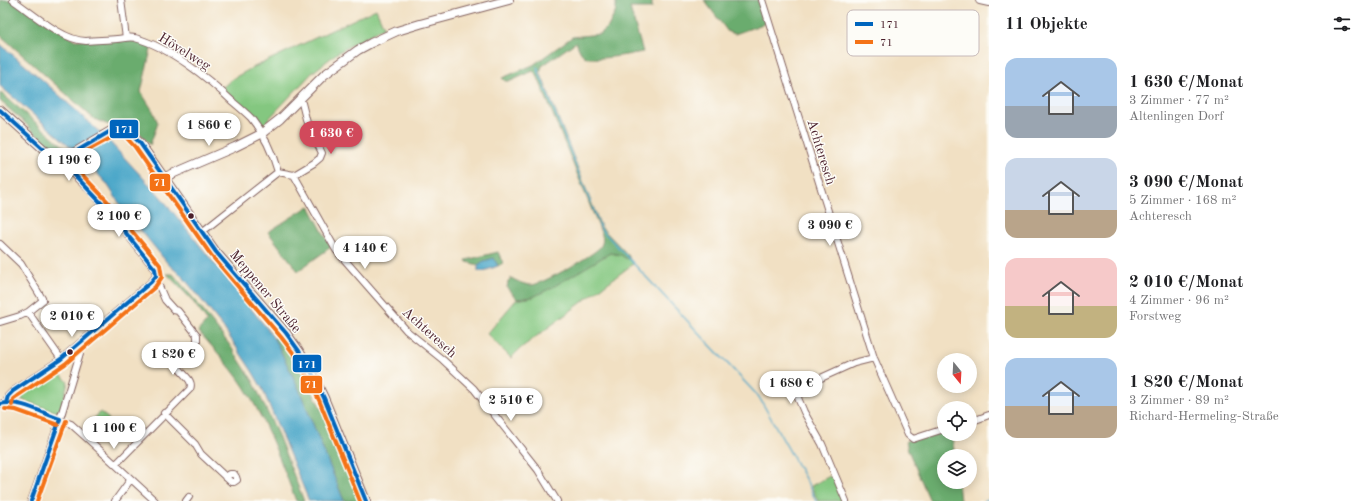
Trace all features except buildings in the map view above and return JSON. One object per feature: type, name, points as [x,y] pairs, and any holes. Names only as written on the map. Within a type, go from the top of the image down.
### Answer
[{"type":"main road","points":[[165,177],[261,134],[280,119],[324,75],[358,50],[397,31],[509,0]]},
{"type":"main road","points":[[0,110],[48,154],[58,158],[65,157]]},
{"type":"main road","name":"Meppener Straße","points":[[65,157],[111,131],[122,128],[131,132],[165,177],[216,252],[286,333],[310,369],[324,398],[366,501]]},
{"type":"street","name":"Hövelweg","points":[[13,0],[59,32],[69,37],[84,41],[133,37],[153,44],[191,68],[210,81],[251,118],[261,134],[274,160],[278,172]]},
{"type":"street","points":[[121,0],[126,38]]},
{"type":"street","name":"Achteresch","points":[[762,0],[874,358],[908,435],[913,439],[937,432]]},
{"type":"street","points":[[202,232],[278,172],[294,174],[320,158],[322,153],[307,123],[302,103],[299,99]]},
{"type":"street","points":[[2,404],[13,391],[60,359],[154,280],[156,272],[154,269],[105,207],[66,167],[65,157]]},
{"type":"street","name":"Achteresch","points":[[294,174],[336,250],[407,331],[443,360],[474,389],[538,470],[558,501]]},
{"type":"street","points":[[0,316],[3,321],[20,316],[28,312],[43,300],[21,264],[1,249]]},
{"type":"street","points":[[116,464],[164,413],[192,386],[190,381],[178,369],[177,362],[197,342],[198,335],[178,310],[174,310],[165,300],[159,286],[154,280]]},
{"type":"street","points":[[28,312],[60,359]]},
{"type":"street","points":[[31,501],[60,420],[80,353],[81,342]]},
{"type":"street","points":[[846,501],[822,444],[798,398],[801,387],[854,363],[874,358]]},
{"type":"street","points":[[2,404],[17,404],[71,424],[155,501]]},
{"type":"street","points":[[164,413],[195,444],[201,454],[225,477]]},
{"type":"street","points":[[977,419],[989,415]]},
{"type":"street","points":[[115,501],[131,479]]},
{"type":"green space","points":[[0,0],[13,0],[75,40],[131,38],[152,45],[141,92],[153,111],[158,123],[150,145],[133,126],[128,123],[116,122],[109,125],[94,119],[0,35]]},
{"type":"green space","points":[[616,0],[652,0],[652,8],[630,8],[643,52],[612,57],[588,58],[581,53],[576,42],[542,66],[540,72],[601,227],[628,255],[629,259],[621,255],[610,253],[553,287],[533,297],[517,299],[507,288],[508,281],[511,278],[523,284],[529,285],[546,280],[596,251],[601,246],[603,238],[537,75],[533,71],[511,81],[505,81],[502,78],[533,65],[572,37],[600,34],[608,27],[616,11]]},
{"type":"green space","points":[[704,0],[758,0],[766,23],[735,34],[728,32]]},
{"type":"green space","points":[[376,9],[384,27],[337,53],[312,73],[262,126],[222,88],[232,79],[250,69]]},
{"type":"green space","points":[[0,92],[68,150],[63,153],[53,145],[50,146],[45,144],[24,122],[0,101]]},
{"type":"green space","points":[[309,206],[331,247],[298,271],[268,232]]},
{"type":"green space","points":[[498,252],[503,263],[498,266],[494,259],[484,261],[478,265],[467,262],[466,260]]},
{"type":"green space","points":[[610,253],[622,255],[628,258],[628,255],[633,264],[521,348],[511,358],[487,334],[516,300],[533,297]]},
{"type":"green space","points":[[167,274],[173,274],[193,298],[229,344],[253,381],[278,435],[304,501],[296,501],[269,434],[244,386],[198,331],[207,321],[191,299]]},
{"type":"green space","points":[[283,337],[298,363],[335,436],[361,501],[344,501],[298,387],[274,338]]},
{"type":"green space","points":[[56,369],[68,382],[60,413],[22,400],[23,390]]},
{"type":"green space","points":[[100,412],[109,419],[96,434],[87,427]]},
{"type":"green space","points":[[937,434],[937,441],[953,441],[954,449],[937,449],[937,489],[959,489],[960,501],[930,501],[908,450],[906,441]]},
{"type":"green space","points":[[830,476],[834,478],[843,501],[818,501],[811,486]]},
{"type":"water","points":[[0,44],[45,82],[107,139],[160,196],[269,331],[298,387],[344,501],[309,501],[262,388],[223,327],[183,277],[169,265],[121,206],[107,184],[80,155],[0,86]]},
{"type":"water","points":[[494,258],[498,266],[484,271],[478,271],[478,265],[484,261]]},
{"type":"waterway","points":[[537,67],[601,229],[759,397],[807,482],[816,501]]},
{"type":"waterway","points":[[984,501],[989,499]]},
{"type":"transit line","name":"171","points":[[0,110],[49,154],[57,158],[65,158],[114,129],[126,129],[140,143],[216,252],[286,333],[299,351],[310,369],[324,398],[366,501]]},
{"type":"transit line","name":"71","points":[[65,163],[116,135],[123,134],[135,147],[211,255],[294,354],[319,400],[360,501]]},
{"type":"transit line","name":"71","points":[[12,405],[13,399],[65,364],[155,287],[162,277],[160,265],[108,202],[72,164],[67,156]]},
{"type":"transit line","name":"171","points":[[6,403],[8,396],[13,391],[61,359],[151,282],[156,276],[155,269],[104,206],[68,168],[62,158]]},
{"type":"transit line","name":"171","points":[[0,404],[15,403],[30,407],[60,419]]},
{"type":"transit line","name":"71","points":[[5,409],[16,410],[58,425]]},
{"type":"transit line","name":"171","points":[[31,501],[60,419]]},
{"type":"transit line","name":"71","points":[[37,501],[66,421]]}]
